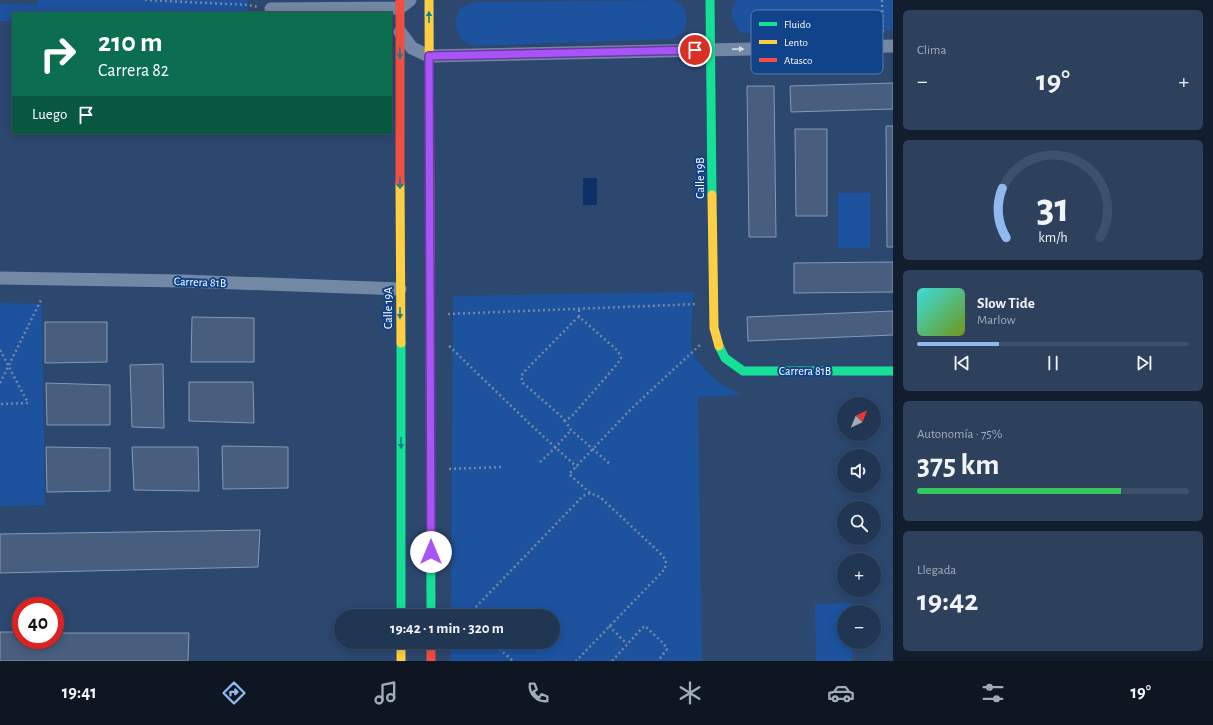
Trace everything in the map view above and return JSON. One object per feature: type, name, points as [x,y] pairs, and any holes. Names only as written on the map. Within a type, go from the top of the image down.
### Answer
[{"type":"street","points":[[271,9],[400,4],[410,0]]},
{"type":"street","points":[[429,0],[431,609]]},
{"type":"street","name":"Calle 19B","points":[[710,0],[714,328],[717,343],[722,355]]},
{"type":"street","name":"Calle 19A","points":[[400,4],[401,609]]},
{"type":"street","points":[[400,32],[412,48],[429,56],[751,49]]},
{"type":"street","name":"Carrera 81B","points":[[0,278],[183,281],[400,289]]},
{"type":"street","name":"Carrera 81B","points":[[722,355],[731,365],[743,371],[893,371]]},
{"type":"street","points":[[401,649],[401,661]]},
{"type":"street","points":[[431,649],[431,661]]},
{"type":"path","points":[[145,0],[249,5],[271,9]]},
{"type":"path","points":[[882,0],[888,46]]},
{"type":"path","points":[[0,383],[42,298]]},
{"type":"path","points":[[448,314],[714,304]]},
{"type":"path","points":[[579,309],[579,317]]},
{"type":"path","points":[[565,421],[574,414],[621,358],[618,351],[579,317]]},
{"type":"path","points":[[579,317],[525,370],[521,376],[523,383],[562,417],[571,430],[611,465]]},
{"type":"path","points":[[576,661],[665,569],[666,560],[600,497],[590,493],[569,474],[632,408],[700,345]]},
{"type":"path","points":[[449,346],[533,428],[577,467]]},
{"type":"path","points":[[0,350],[28,403],[0,404]]},
{"type":"path","points":[[540,462],[571,430]]},
{"type":"path","points":[[448,469],[501,467]]},
{"type":"path","points":[[474,609],[583,496],[590,493]]},
{"type":"path","points":[[609,626],[627,644]]},
{"type":"path","points":[[612,661],[645,626],[667,648],[658,661]]},
{"type":"path","points":[[500,649],[513,661]]},
{"type":"shaded area","points":[[37,0],[247,0],[247,12],[12,12],[12,21],[0,21],[0,4],[37,5]]},
{"type":"shaded area","points":[[672,0],[683,5],[687,19],[684,31],[674,39],[473,46],[460,38],[455,23],[460,8],[474,2]]},
{"type":"shaded area","points":[[737,0],[893,0],[893,30],[883,30],[883,10],[751,10],[751,33],[741,33],[732,17],[732,8]]},
{"type":"shaded area","points":[[583,178],[597,178],[597,205],[583,205]]},
{"type":"shaded area","points":[[838,193],[870,193],[870,248],[838,248]]},
{"type":"shaded area","points":[[693,292],[691,345],[697,360],[709,374],[721,384],[741,395],[698,397],[702,661],[451,661],[451,649],[560,649],[560,609],[451,609],[453,296]]},
{"type":"shaded area","points":[[0,303],[42,304],[45,505],[0,506]]},
{"type":"shaded area","points":[[851,603],[851,605],[837,605],[837,649],[852,649],[852,661],[816,661],[815,604]]},
{"type":"building","points":[[893,83],[893,109],[791,112],[790,86]]},
{"type":"building","points":[[747,86],[774,86],[776,237],[749,237]]},
{"type":"building","points":[[886,126],[893,126],[893,247],[887,247]]},
{"type":"building","points":[[795,129],[827,129],[827,216],[796,216]]},
{"type":"building","points":[[893,262],[893,292],[794,293],[794,263]]},
{"type":"building","points":[[893,311],[893,335],[748,341],[747,317]]},
{"type":"building","points":[[192,317],[254,318],[254,362],[191,362]]},
{"type":"building","points":[[45,322],[107,322],[107,362],[45,363]]},
{"type":"building","points":[[163,364],[164,428],[132,427],[130,365]]},
{"type":"building","points":[[189,382],[253,382],[254,423],[189,421]]},
{"type":"building","points":[[46,383],[110,385],[110,425],[47,425]]},
{"type":"building","points":[[222,446],[288,447],[288,488],[223,489]]},
{"type":"building","points":[[46,447],[110,448],[110,491],[47,492]]},
{"type":"building","points":[[132,447],[198,447],[199,491],[134,490]]},
{"type":"building","points":[[260,530],[258,567],[0,573],[0,534]]},
{"type":"building","points":[[0,632],[12,632],[12,649],[64,649],[64,633],[189,633],[188,661],[0,661]]},
{"type":"traffic: fast","points":[[710,0],[712,195]]},
{"type":"traffic: fast","points":[[430,259],[431,609]]},
{"type":"traffic: fast","points":[[401,343],[401,609]]},
{"type":"traffic: fast","points":[[719,346],[725,358],[743,371],[893,371]]},
{"type":"traffic: slow","points":[[429,0],[430,259]]},
{"type":"traffic: slow","points":[[400,183],[401,343]]},
{"type":"traffic: slow","points":[[712,195],[714,328],[719,346]]},
{"type":"traffic: slow","points":[[401,649],[401,661]]},
{"type":"traffic: jam","points":[[400,0],[400,183]]},
{"type":"traffic: jam","points":[[431,649],[431,661]]},
{"type":"route","points":[[431,552],[429,56],[695,50]]}]
